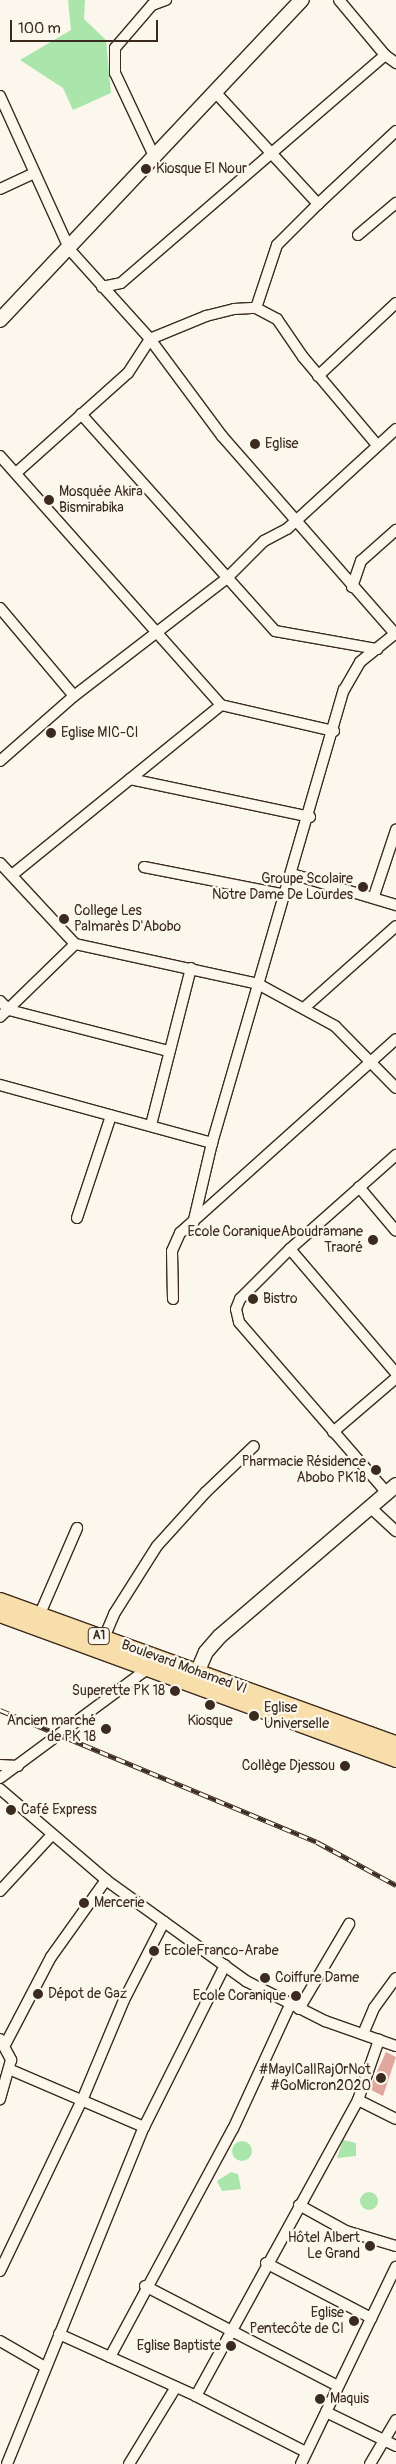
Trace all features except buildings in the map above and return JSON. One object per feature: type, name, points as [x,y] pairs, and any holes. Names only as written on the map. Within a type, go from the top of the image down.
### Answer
[{"type":"main road","name":"Boulevard Mohamed VI","points":[[0,1601],[104,1638],[153,1662]]},
{"type":"main road","name":"Boulevard Mohamed VI","points":[[0,1614],[153,1662],[396,1744]]},
{"type":"main road","name":"Boulevard Mohamed VI","points":[[195,1677],[396,1759]]},
{"type":"street","points":[[155,158],[116,73],[114,48],[152,5],[166,0]]},
{"type":"street","points":[[0,320],[70,250],[302,0]]},
{"type":"street","points":[[339,0],[385,55],[396,62]]},
{"type":"street","points":[[102,288],[121,283],[210,203],[329,106],[356,76],[385,55]]},
{"type":"street","points":[[216,93],[318,204]]},
{"type":"street","points":[[0,96],[70,250],[102,288],[150,339],[222,436],[296,519],[352,587],[396,634],[350,675],[310,817],[258,984],[212,1143],[193,1224]]},
{"type":"street","points":[[256,308],[277,245],[396,131]]},
{"type":"street","points":[[0,189],[36,172]]},
{"type":"street","points":[[358,235],[396,203]]},
{"type":"street","points":[[318,376],[396,303]]},
{"type":"street","points":[[0,473],[12,469],[82,414],[136,365],[150,339],[206,316],[256,308],[277,319],[318,376],[377,445]]},
{"type":"street","points":[[82,414],[226,579],[282,634],[377,649]]},
{"type":"street","points":[[0,761],[74,696],[226,579],[253,550],[296,519],[396,429]]},
{"type":"street","points":[[0,456],[158,631],[221,705],[334,731]]},
{"type":"street","points":[[352,587],[361,561],[396,530]]},
{"type":"street","points":[[0,609],[74,696]]},
{"type":"street","points":[[12,876],[221,705]]},
{"type":"street","points":[[130,779],[310,817]]},
{"type":"street","points":[[374,896],[396,830]]},
{"type":"street","points":[[0,863],[75,944],[258,984],[335,1026],[396,1088]]},
{"type":"street","points":[[144,867],[286,895]]},
{"type":"street","points":[[292,874],[374,896],[396,905]]},
{"type":"street","points":[[304,1008],[396,926]]},
{"type":"street","points":[[4,1013],[75,944]]},
{"type":"street","points":[[151,1125],[191,968]]},
{"type":"street","points":[[0,1001],[4,1013]]},
{"type":"street","points":[[4,1013],[169,1051]]},
{"type":"street","points":[[172,1299],[172,1251],[180,1233],[193,1224],[396,1039]]},
{"type":"street","points":[[0,1085],[212,1143]]},
{"type":"street","points":[[78,1218],[111,1116]]},
{"type":"street","points":[[195,1677],[206,1652],[220,1636],[391,1489],[332,1432],[239,1322],[236,1309],[240,1299],[290,1249],[396,1154]]},
{"type":"street","points":[[359,1187],[396,1231]]},
{"type":"street","points":[[290,1249],[396,1373]]},
{"type":"street","points":[[332,1432],[396,1378]]},
{"type":"street","points":[[104,1638],[114,1614],[157,1546],[206,1492],[254,1446]]},
{"type":"street","points":[[370,1508],[396,1531]]},
{"type":"street","points":[[39,1616],[77,1528]]},
{"type":"street","points":[[0,1778],[153,1662]]},
{"type":"street","points":[[0,1765],[18,1766]]},
{"type":"street","points":[[0,1789],[51,1836],[106,1880],[225,1965],[294,2007],[396,2046]]},
{"type":"street","points":[[0,1891],[51,1836]]},
{"type":"street","points":[[0,2099],[3,2083],[11,2070],[3,2041],[51,1957],[106,1880]]},
{"type":"street","points":[[0,2271],[83,2098],[112,2025],[164,1922]]},
{"type":"street","points":[[110,2357],[145,2286],[233,2129],[294,2007],[349,1924]]},
{"type":"street","points":[[6,2464],[144,2127],[225,1965]]},
{"type":"street","points":[[363,2034],[374,2008],[396,1978]]},
{"type":"street","points":[[196,2396],[266,2263],[358,2100],[379,2040]]},
{"type":"street","points":[[11,2070],[83,2098],[144,2127]]},
{"type":"street","points":[[358,2100],[396,2119]]},
{"type":"street","points":[[299,2205],[346,2231],[396,2246]]},
{"type":"street","points":[[266,2263],[371,2318]]},
{"type":"street","points":[[301,2464],[396,2267]]},
{"type":"street","points":[[145,2286],[230,2332],[338,2386]]},
{"type":"street","points":[[59,2334],[196,2396],[306,2452]]},
{"type":"street","points":[[0,2341],[45,2367]]},
{"type":"street","points":[[129,2464],[176,2387]]},
{"type":"street","points":[[326,2412],[396,2446]]},
{"type":"street","points":[[370,2464],[396,2420]]},
{"type":"green space","points":[[68,0],[85,0],[84,19],[106,40],[111,93],[73,110],[63,88],[20,60],[71,30]]},
{"type":"green space","points":[[343,2140],[356,2143],[356,2156],[337,2158]]},
{"type":"green space","points":[[242,2141],[249,2144],[252,2151],[249,2158],[242,2161],[235,2158],[232,2151],[235,2144]]},
{"type":"green space","points":[[231,2172],[238,2174],[241,2189],[222,2191],[217,2181]]},
{"type":"green space","points":[[365,2192],[373,2192],[378,2197],[376,2208],[365,2210],[360,2205],[360,2197]]},
{"type":"railway","points":[[0,1710],[317,1842],[396,1885]]},
{"type":"place","name":"Kiosque El Nour","points":[[146,169]]},
{"type":"place","name":"Eglise","points":[[255,444]]},
{"type":"place","name":"Mosquée Akira Bismirabika","points":[[49,500]]},
{"type":"place","name":"Eglise MIC-CI","points":[[51,733]]},
{"type":"place","name":"Groupe Scolaire Notre Dame De Lourdes","points":[[363,887]]},
{"type":"place","name":"College Les Palmarès D'Abobo","points":[[64,919]]},
{"type":"place","name":"Ecole CoraniqueAboudramane Traoré","points":[[373,1240]]},
{"type":"place","name":"Bistro","points":[[253,1299]]},
{"type":"place","name":"Pharmacie Résidence Abobo PK18","points":[[376,1470]]},
{"type":"place","name":"Superette PK 18","points":[[175,1691]]},
{"type":"place","name":"Kiosque","points":[[210,1705]]},
{"type":"place","name":"Eglise Universelle","points":[[254,1716]]},
{"type":"place","name":"Ancien marché de PK 18","points":[[106,1729]]},
{"type":"place","name":"Collège Djessou","points":[[345,1766]]},
{"type":"place","name":"Café Express","points":[[11,1810]]},
{"type":"place","name":"Mercerie","points":[[84,1903]]},
{"type":"place","name":"EcoleFranco-Arabe","points":[[154,1951]]},
{"type":"place","name":"Coiffure Dame","points":[[265,1978]]},
{"type":"place","name":"Dépot de Gaz","points":[[38,1994]]},
{"type":"place","name":"Ecole Coranique","points":[[296,1996]]},
{"type":"place","name":"#MayICallRajOrNot #GoMicron2020","points":[[381,2078]]},
{"type":"place","name":"Hôtel Albert Le Grand","points":[[370,2246]]},
{"type":"place","name":"Eglise Pentecôte de CI","points":[[354,2321]]},
{"type":"place","name":"Eglise Baptiste","points":[[231,2346]]},
{"type":"place","name":"Maquis","points":[[320,2399]]}]
